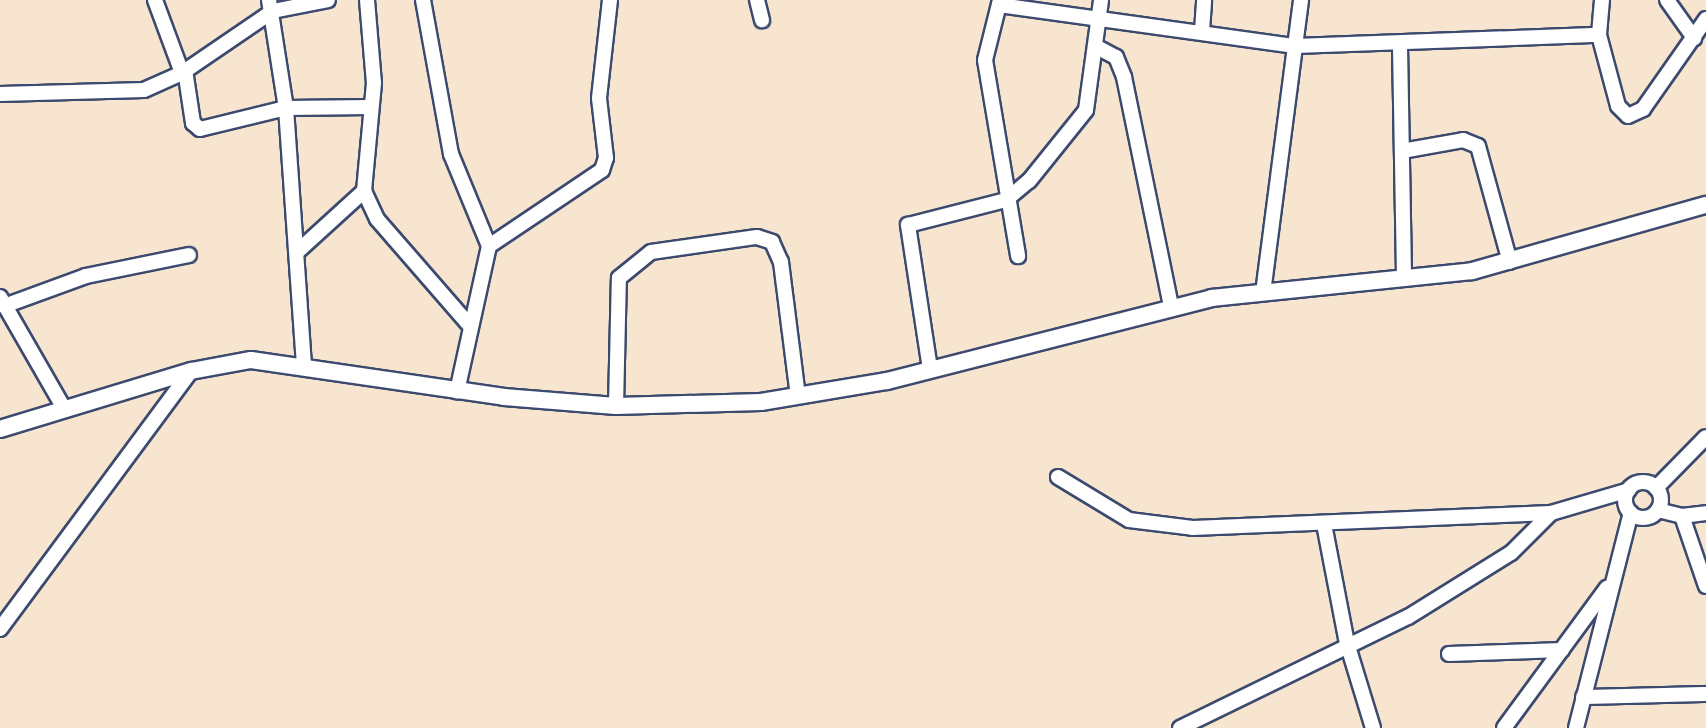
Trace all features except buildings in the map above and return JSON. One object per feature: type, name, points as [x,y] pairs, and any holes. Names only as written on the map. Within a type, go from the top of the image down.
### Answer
[{"type":"street","points":[[155,0],[183,72],[196,128],[286,108],[371,107]]},
{"type":"street","points":[[0,93],[115,94],[144,90],[183,72],[271,5],[328,0]]},
{"type":"street","points":[[367,0],[371,107],[364,190],[377,219],[470,326]]},
{"type":"street","points":[[423,0],[451,154],[489,246],[457,392]]},
{"type":"street","points":[[489,246],[602,170],[606,158],[599,98],[610,0]]},
{"type":"street","points":[[757,0],[762,20]]},
{"type":"street","points":[[930,369],[908,225],[1006,200],[1029,181],[1086,110],[1101,0]]},
{"type":"street","points":[[1202,31],[1204,0]]},
{"type":"street","points":[[1263,293],[1300,0]]},
{"type":"street","points":[[1602,0],[1599,35],[1618,106],[1628,116],[1643,109],[1706,19]]},
{"type":"street","points":[[1667,0],[1694,38]]},
{"type":"street","points":[[1018,256],[1006,200],[985,60],[1000,2],[1295,46],[1400,46],[1599,35]]},
{"type":"street","points":[[271,5],[286,108],[304,367]]},
{"type":"street","points":[[1095,46],[1116,57],[1124,77],[1171,306]]},
{"type":"street","points":[[1400,46],[1404,279]]},
{"type":"street","points":[[1402,151],[1463,140],[1478,146],[1510,262]]},
{"type":"street","points":[[297,252],[364,190]]},
{"type":"street","points":[[0,429],[192,371],[251,360],[457,392],[616,406],[720,406],[798,396],[930,369],[1171,306],[1263,293],[1404,279],[1510,262],[1706,205]]},
{"type":"street","points":[[616,406],[619,278],[651,252],[757,237],[772,242],[781,262],[798,396]]},
{"type":"street","points":[[65,411],[2,302],[86,276],[189,255]]},
{"type":"street","points":[[0,629],[192,371]]},
{"type":"street","points":[[1658,510],[1656,488],[1706,436]]},
{"type":"street","points":[[1058,477],[1102,508],[1162,527],[1324,524],[1551,513],[1629,490],[1639,483],[1656,488]]},
{"type":"street","points":[[1576,728],[1631,513],[1629,490]]},
{"type":"street","points":[[1631,513],[1648,518],[1658,510]]},
{"type":"street","points":[[1658,510],[1682,516],[1706,513]]},
{"type":"street","points":[[1180,728],[1347,643],[1408,616],[1511,553],[1551,513]]},
{"type":"street","points":[[1682,516],[1705,581]]},
{"type":"street","points":[[1324,524],[1347,643],[1372,728]]},
{"type":"street","points":[[1504,728],[1612,582]]},
{"type":"street","points":[[1449,654],[1562,650]]},
{"type":"street","points":[[1583,697],[1706,694]]}]
